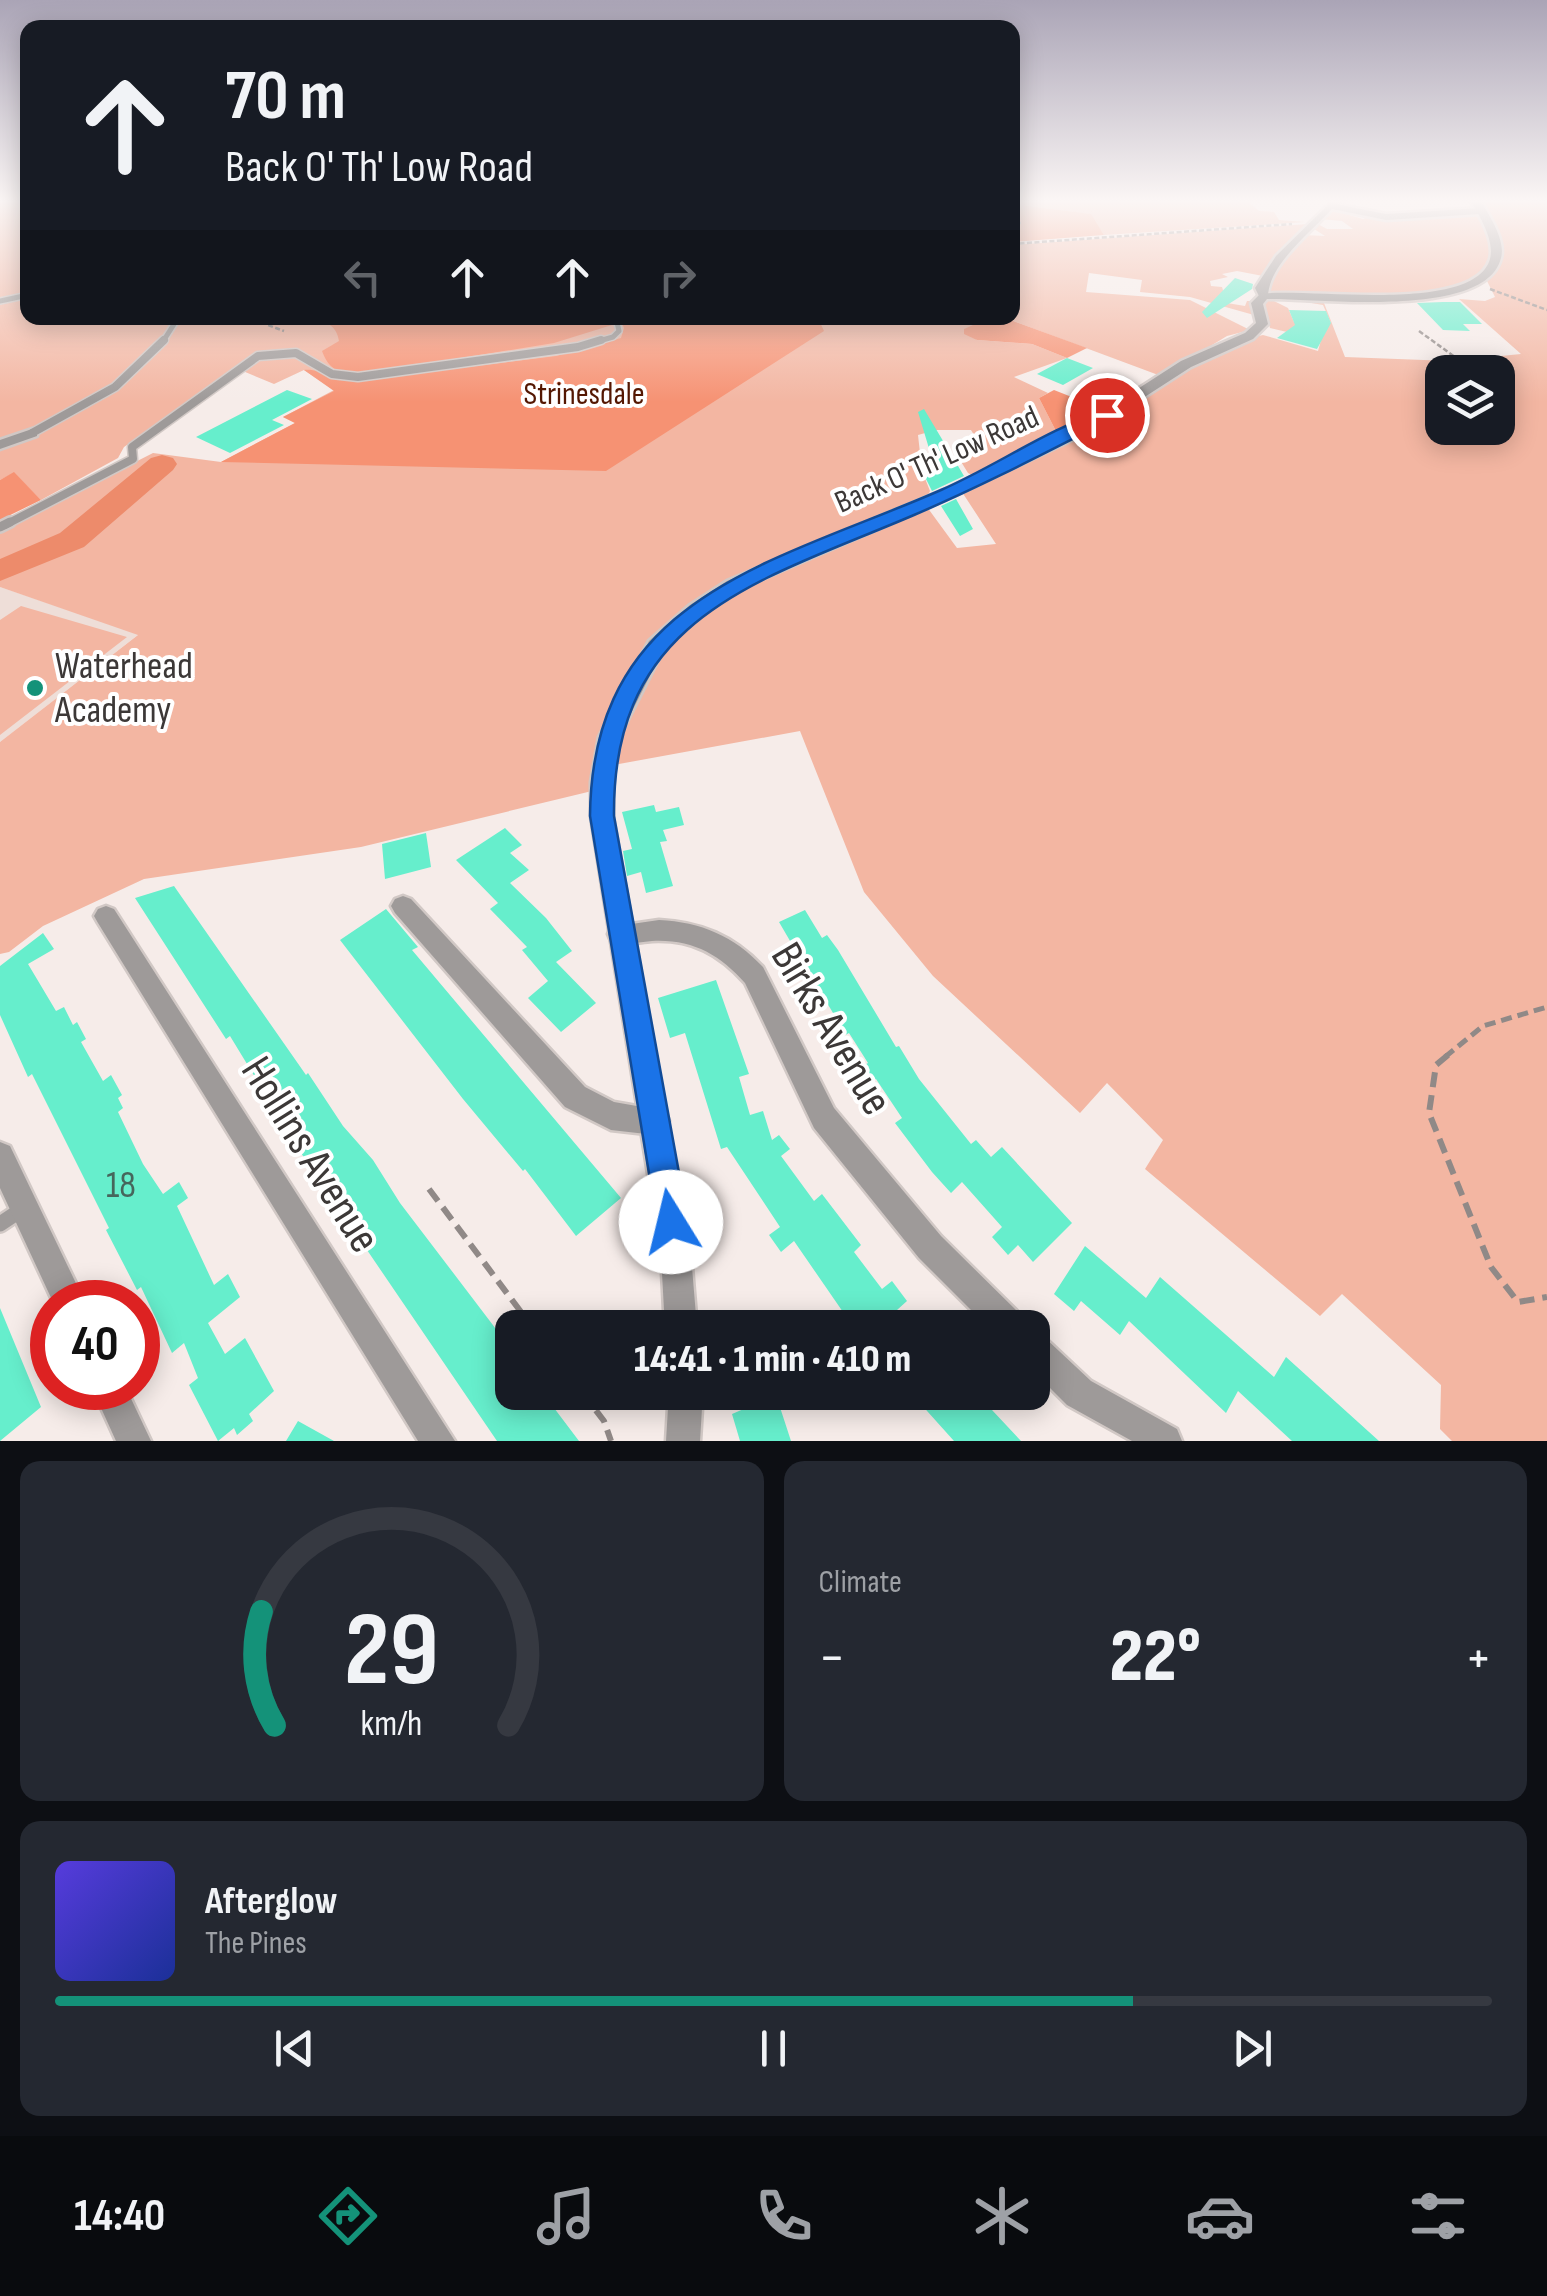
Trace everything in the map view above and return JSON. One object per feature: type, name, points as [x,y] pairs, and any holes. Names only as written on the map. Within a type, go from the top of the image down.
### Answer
[{"type":"street","name":"Back O' Th' Low Road","points":[[681,1310],[655,1121],[602,816],[602,782],[609,737],[656,645],[696,609],[733,585],[1021,460],[1090,426],[1207,351],[1249,336],[1262,324],[1257,303],[1264,296],[1261,288],[1274,267]]},
{"type":"street","points":[[1264,296],[1382,299],[1432,293],[1480,280],[1493,267]]},
{"type":"street","points":[[0,445],[32,434]]},
{"type":"street","points":[[404,906],[576,1097],[611,1116],[655,1121]]},
{"type":"street","name":"Hollins Avenue","points":[[106,916],[438,1441]]},
{"type":"street","name":"Birks Avenue","points":[[620,934],[674,929],[704,935],[737,955],[754,974],[824,1118],[930,1247],[994,1310]]},
{"type":"street","points":[[0,1156],[13,1216],[55,1280]]},
{"type":"street","points":[[1050,1365],[1079,1393],[1165,1441]]},
{"type":"street","points":[[119,1410],[134,1441]]},
{"type":"street","points":[[683,1441],[685,1410]]},
{"type":"lane","points":[[32,434],[95,400],[151,358],[165,344],[174,325]]},
{"type":"lane","points":[[0,527],[133,458],[132,447],[258,356],[296,353],[332,374],[358,377],[578,348],[614,337],[619,331],[618,325]]},
{"type":"path","points":[[1489,288],[1547,310]]},
{"type":"path","points":[[268,325],[284,331]]},
{"type":"path","points":[[1419,331],[1452,355]]},
{"type":"path","points":[[1547,1007],[1483,1026],[1436,1065],[1429,1112],[1491,1267],[1518,1302],[1547,1298]]},
{"type":"path","points":[[429,1189],[520,1310]]},
{"type":"path","points":[[596,1410],[611,1441]]},
{"type":"shaded area","name":"Waterhead Academy","points":[[0,587],[139,634],[0,742]]},
{"type":"green space","points":[[0,267],[20,267],[20,295],[0,299]]},
{"type":"green space","points":[[1020,267],[1271,267],[1263,276],[1237,271],[1210,281],[1211,286],[1222,287],[1227,303],[1245,306],[1247,301],[1254,301],[1254,315],[1190,297],[1140,292],[1142,280],[1089,273],[1086,292],[1190,300],[1250,330],[1227,336],[1161,376],[1020,323]]},
{"type":"green space","points":[[1280,267],[1488,267],[1470,281],[1416,293],[1316,296],[1269,293],[1265,289]]},
{"type":"green space","points":[[1498,267],[1547,267],[1547,1441],[1452,1441],[1440,1429],[1441,1385],[1342,1294],[1320,1316],[1145,1169],[1163,1140],[1107,1083],[1080,1113],[933,976],[864,892],[800,731],[608,766],[649,671],[670,643],[724,599],[791,563],[927,507],[957,548],[996,544],[962,492],[1103,422],[1238,341],[1263,335],[1318,351],[1321,340],[1270,328],[1264,305],[1270,299],[1288,308],[1294,322],[1331,323],[1323,305],[1277,297],[1324,303],[1345,357],[1425,360],[1425,445],[1515,445],[1515,355],[1511,355],[1521,354],[1459,299],[1485,301],[1495,297],[1487,281]]},
{"type":"green space","name":"Strinesdale","points":[[20,299],[20,325],[973,325],[965,329],[977,340],[1032,344],[1067,358],[1014,377],[1048,393],[1039,398],[1059,437],[976,477],[968,473],[952,447],[980,445],[971,430],[936,430],[918,435],[922,471],[930,491],[927,497],[740,576],[687,605],[648,646],[615,704],[592,791],[361,847],[144,879],[43,926],[9,952],[0,954],[0,742],[138,635],[0,587],[0,531],[153,453],[221,462],[295,423],[283,417],[334,390],[304,370],[274,384],[238,369],[124,447],[118,458],[41,500],[14,473],[0,480],[0,303]]},
{"type":"green space","points":[[1020,323],[1087,348],[1067,358],[1032,344],[977,340],[964,334],[964,329],[973,325]]},
{"type":"green space","points":[[330,325],[612,325],[554,343],[361,374],[336,370],[325,358],[322,351],[339,341]]},
{"type":"green space","name":"Strinesdale","points":[[623,325],[821,325],[824,331],[606,471],[221,462],[295,423],[283,417],[334,391],[304,370],[364,380],[556,356],[621,338]]},
{"type":"green space","points":[[1054,390],[1092,405],[1116,406],[1059,437],[1039,398]]},
{"type":"green space","points":[[14,472],[41,500],[0,520],[0,480]]},
{"type":"green space","name":"Waterhead Academy","points":[[21,606],[127,637],[0,735],[0,620]]},
{"type":"building","points":[[1235,278],[1253,284],[1252,289],[1207,318],[1202,312]]},
{"type":"building","points":[[1460,302],[1482,324],[1463,324],[1470,331],[1443,330],[1417,303]]},
{"type":"building","points":[[1289,310],[1326,311],[1331,323],[1317,349],[1277,338],[1295,325]]},
{"type":"building","points":[[1067,358],[1093,368],[1063,385],[1037,374]]},
{"type":"building","points":[[287,390],[312,399],[272,420],[284,425],[230,453],[196,437]]},
{"type":"building","points":[[924,409],[964,476],[932,491],[922,471],[926,470],[922,455],[931,455],[918,412]]},
{"type":"building","points":[[956,499],[973,529],[960,536],[941,506]]},
{"type":"building","points":[[654,805],[656,812],[679,807],[684,825],[663,830],[667,841],[660,842],[673,886],[646,893],[641,872],[627,876],[623,851],[632,849],[622,812]]},
{"type":"building","points":[[505,828],[522,845],[510,853],[529,870],[510,883],[546,918],[572,951],[556,962],[596,1003],[561,1032],[528,998],[548,981],[522,950],[527,947],[490,909],[498,903],[456,860]]},
{"type":"building","points":[[426,833],[431,867],[385,879],[382,844]]},
{"type":"building","points":[[174,886],[343,1126],[373,1160],[400,1203],[495,1328],[495,1410],[556,1410],[579,1441],[497,1441],[301,1153],[230,1036],[226,1039],[135,898]]},
{"type":"building","points":[[386,909],[418,947],[412,950],[621,1198],[576,1236],[340,940]]},
{"type":"building","points":[[805,910],[822,938],[827,935],[838,950],[896,1047],[971,1144],[976,1140],[991,1157],[1002,1147],[1072,1223],[1033,1262],[1018,1245],[1008,1255],[992,1237],[1002,1227],[962,1182],[951,1193],[895,1123],[902,1118],[876,1079],[867,1084],[858,1069],[868,1063],[849,1033],[838,1039],[828,1022],[836,1018],[814,981],[806,985],[784,950],[793,946],[779,922]]},
{"type":"building","points":[[43,933],[54,949],[28,964],[56,1011],[64,1007],[73,1025],[77,1022],[86,1039],[81,1042],[103,1081],[111,1075],[122,1095],[118,1098],[123,1108],[118,1112],[143,1164],[163,1194],[179,1182],[188,1198],[177,1206],[214,1285],[228,1274],[240,1297],[208,1323],[225,1354],[245,1338],[274,1391],[249,1414],[253,1421],[237,1435],[234,1428],[218,1441],[189,1385],[198,1378],[184,1343],[172,1353],[160,1327],[160,1280],[132,1280],[32,1074],[28,1077],[0,1015],[0,966]]},
{"type":"building","points":[[716,980],[749,1074],[739,1077],[750,1115],[763,1111],[772,1140],[779,1135],[790,1149],[781,1156],[814,1201],[822,1194],[861,1245],[854,1252],[882,1289],[892,1281],[907,1301],[897,1310],[842,1310],[794,1241],[781,1252],[769,1235],[780,1227],[727,1147],[721,1149],[685,1033],[670,1038],[658,998]]},
{"type":"building","points":[[1085,1246],[1146,1298],[1160,1277],[1274,1377],[1286,1357],[1379,1441],[1292,1441],[1238,1391],[1226,1413],[1129,1321],[1120,1335],[1081,1301],[1074,1311],[1054,1294]]},
{"type":"building","points":[[0,1308],[30,1380],[30,1410],[37,1410],[0,1441]]},
{"type":"building","points":[[741,1410],[781,1410],[791,1441],[740,1441],[732,1414]]},
{"type":"building","points":[[926,1410],[992,1410],[1021,1441],[954,1441]]},
{"type":"building","points":[[298,1421],[334,1441],[286,1441]]},
{"type":"waterway","points":[[0,571],[72,540],[162,464]]},
{"type":"place","name":"Waterhead Academy","points":[[35,688]]},
{"type":"route","points":[[671,1222],[602,816],[602,782],[609,737],[631,688],[656,645],[696,609],[733,585],[951,492],[1107,415]]}]
